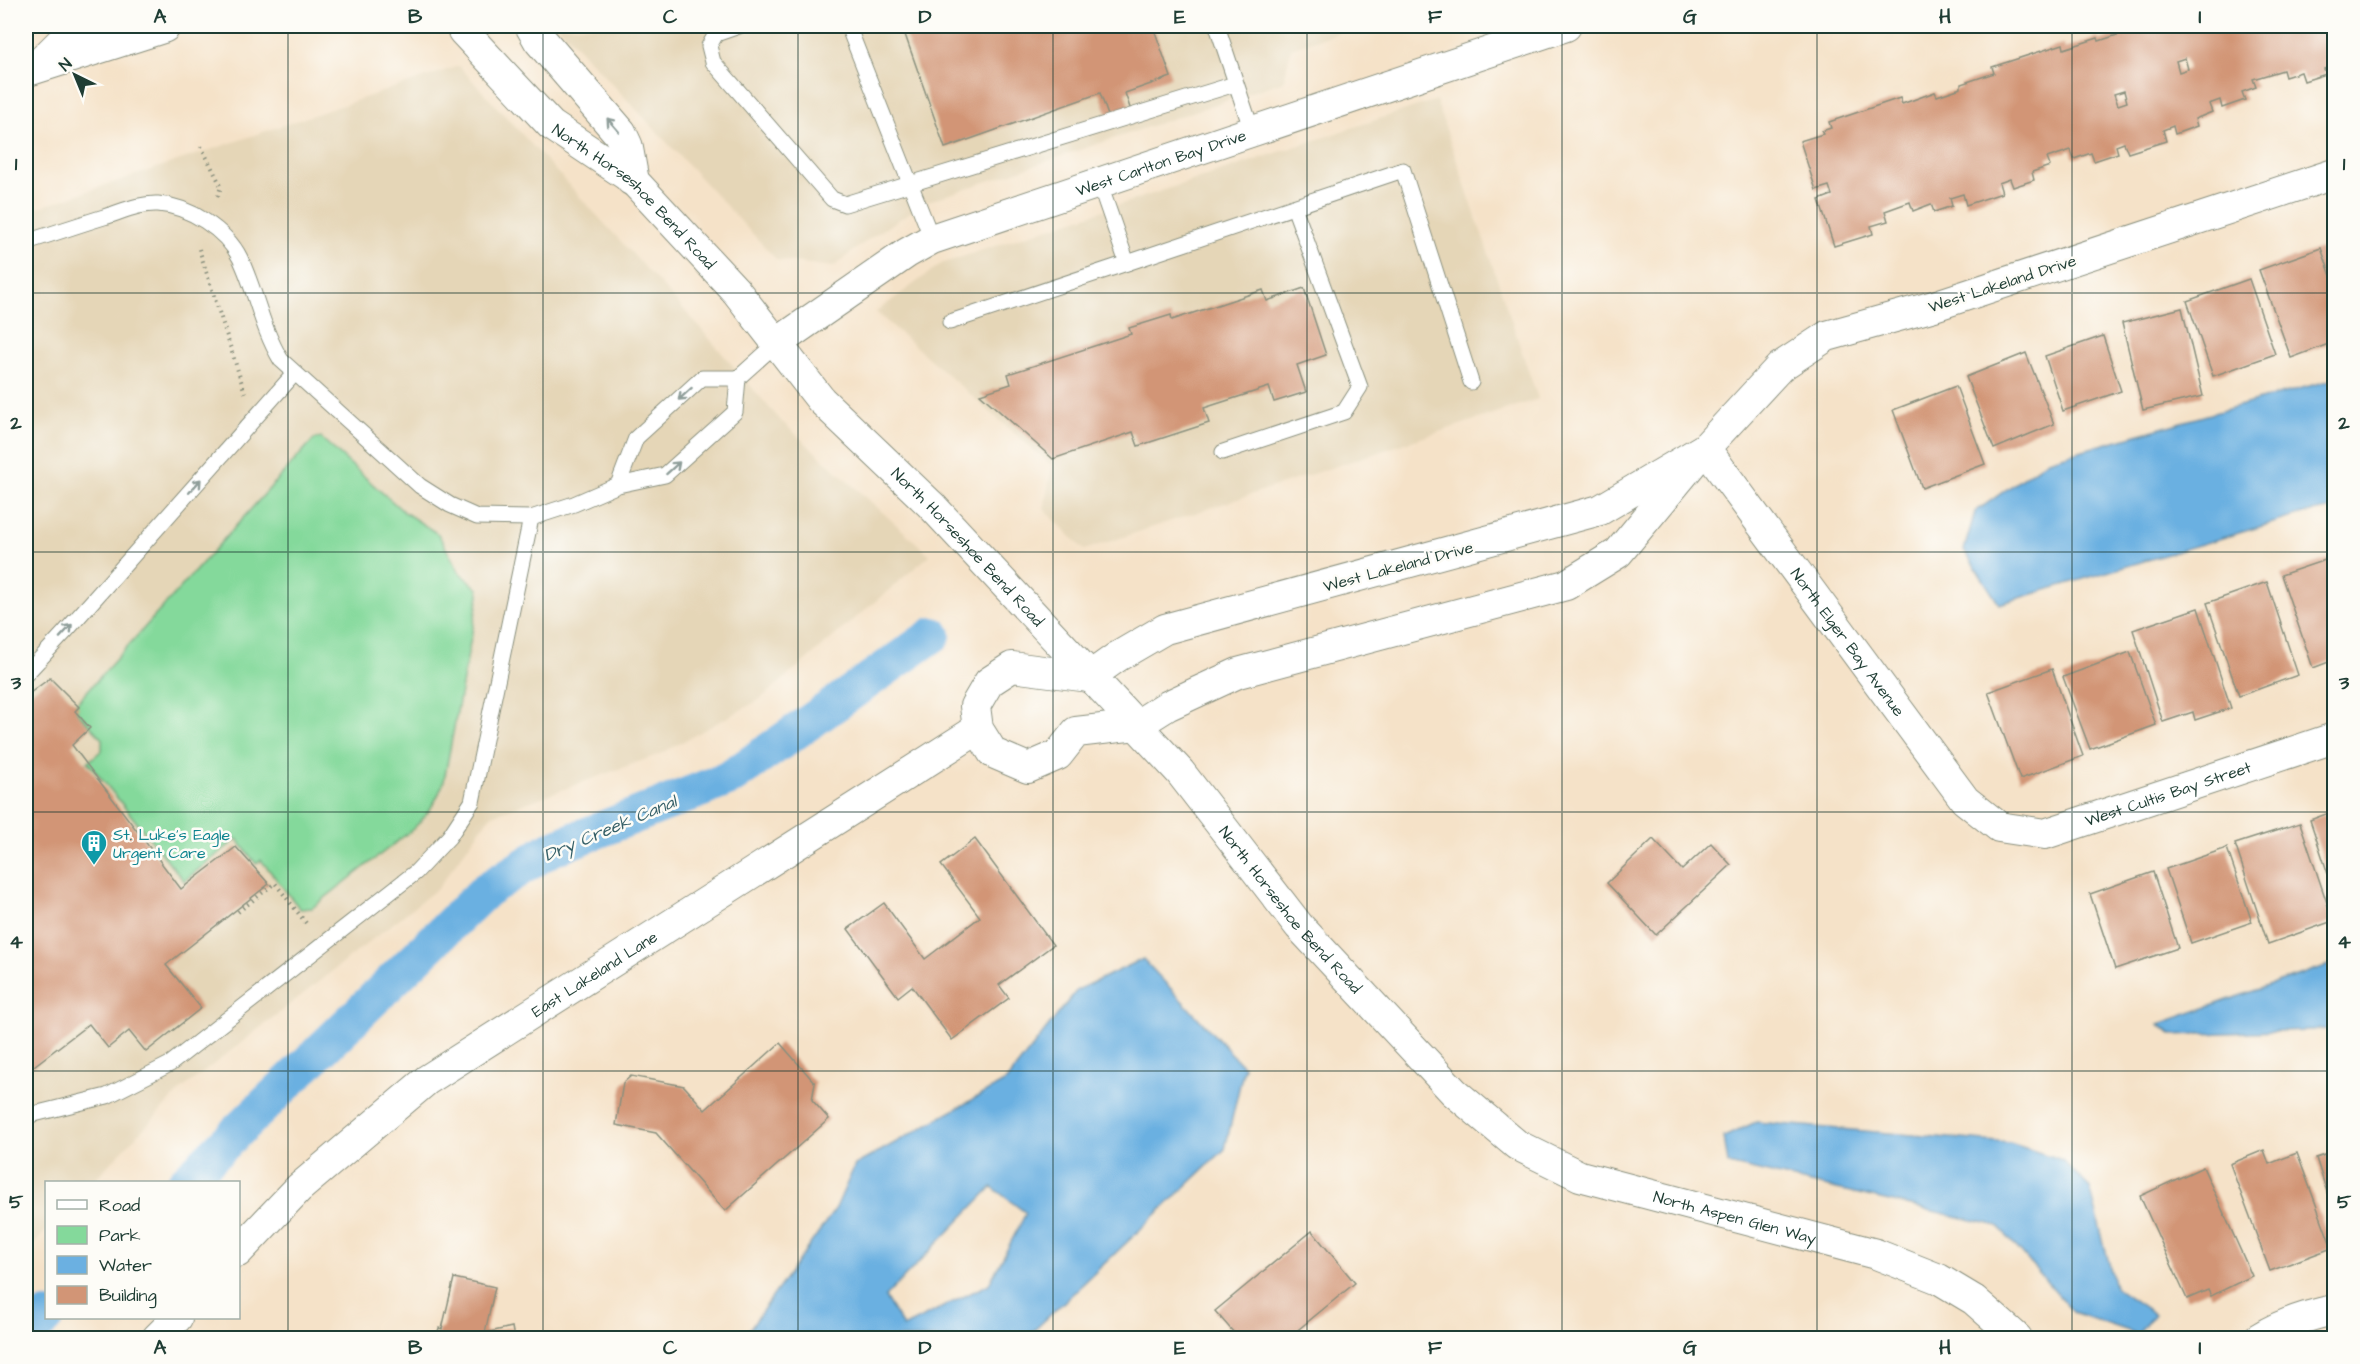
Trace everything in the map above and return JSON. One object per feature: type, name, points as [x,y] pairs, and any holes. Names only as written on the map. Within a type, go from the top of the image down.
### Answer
[{"type":"main road","points":[[32,68],[79,26]]},
{"type":"main road","points":[[32,68],[164,26]]},
{"type":"main road","points":[[532,26],[540,40],[620,133],[626,146],[632,179]]},
{"type":"street","name":"North Horseshoe Bend Road","points":[[464,26],[463,31],[551,125],[632,179],[736,291],[821,400],[931,505],[1180,772],[1299,926],[1454,1092]]},
{"type":"street","name":"West Carlton Bay Drive","points":[[777,343],[907,253],[932,239],[1566,26]]},
{"type":"street","name":"West Lakeland Drive","points":[[1137,725],[1167,706],[1238,673],[1566,585],[1617,553],[1706,448],[1780,367],[1827,336],[1934,306],[2334,174]]},
{"type":"street","name":"West Lakeland Drive","points":[[1089,677],[1117,657],[1165,629],[1600,510],[1706,448]]},
{"type":"street","name":"North Elger Bay Avenue","points":[[1706,448],[1965,800],[1999,827]]},
{"type":"street","points":[[1089,677],[1012,667],[989,681],[975,706],[978,729],[993,753],[1028,768],[1058,755],[1076,732],[1137,725]]},
{"type":"street","name":"East Lakeland Lane","points":[[240,1250],[299,1188],[427,1080],[978,729]]},
{"type":"street","name":"West Cultis Bay Street","points":[[1999,827],[2045,834],[2334,738]]},
{"type":"street","name":"North Aspen Glen Way","points":[[1454,1092],[1518,1145],[1580,1176],[1876,1254],[1939,1279],[1974,1300],[2017,1338]]},
{"type":"street","points":[[2259,1338],[2280,1327],[2334,1310]]},
{"type":"street","points":[[157,1338],[175,1319]]},
{"type":"lane","points":[[739,26],[716,34],[709,46],[713,62],[832,199],[845,204],[1235,84]]},
{"type":"lane","points":[[848,26],[932,239]]},
{"type":"lane","points":[[1216,26],[1252,131]]},
{"type":"lane","points":[[950,322],[1403,170],[1472,382]]},
{"type":"lane","points":[[1099,182],[1127,263]]},
{"type":"lane","points":[[26,242],[132,208],[158,204],[206,221],[224,235],[239,257],[268,338],[280,360],[420,486],[450,505],[477,516],[531,518],[574,504],[618,485],[665,475],[735,412],[738,378]]},
{"type":"lane","points":[[1223,452],[1344,412],[1360,387],[1294,207]]},
{"type":"lane","points":[[618,485],[636,438],[702,378],[738,378],[777,343]]},
{"type":"lane","points":[[26,674],[294,374]]},
{"type":"lane","points":[[26,1116],[107,1096],[170,1064],[416,872],[449,837],[472,802],[531,518]]},
{"type":"path","points":[[201,146],[221,186],[215,207]]},
{"type":"path","points":[[199,248],[248,402]]},
{"type":"path","points":[[238,912],[275,883],[306,923]]},
{"type":"shaded area","points":[[558,26],[1359,26],[1291,48],[1284,81],[926,202],[869,239],[833,267],[777,260]]},
{"type":"shaded area","points":[[459,66],[687,313],[781,421],[930,555],[759,700],[660,754],[490,816],[438,888],[182,1089],[93,1181],[45,1181],[45,1232],[26,1253],[26,212]]},
{"type":"shaded area","points":[[1436,100],[1538,399],[1084,550],[1044,509],[1052,466],[876,312],[941,264]]},
{"type":"green space","points":[[321,438],[404,512],[438,534],[460,573],[478,589],[479,595],[444,781],[435,801],[413,829],[312,908],[300,909],[261,860],[256,864],[237,839],[184,881],[88,762],[102,750],[102,739],[73,707],[314,439]]},
{"type":"water","points":[[2334,379],[2334,508],[2307,513],[1999,604],[1964,550],[1975,512],[2048,460]]},
{"type":"water","points":[[1143,959],[1244,1067],[1225,1149],[1026,1338],[743,1338],[836,1208],[855,1165],[1006,1081],[1077,990]],"holes":[[[992,1187],[1026,1213],[989,1284],[903,1327],[885,1297]]]},
{"type":"water","points":[[2334,963],[2334,1029],[2172,1035],[2159,1024]]},
{"type":"water","points":[[1756,1122],[2010,1143],[2062,1160],[2090,1188],[2115,1287],[2154,1314],[2138,1334],[2073,1312],[1998,1226],[1728,1164],[1724,1137]]},
{"type":"building","points":[[902,26],[1153,26],[1171,77],[1125,93],[1132,114],[1110,121],[1100,93],[945,148]]},
{"type":"building","points":[[2136,26],[2334,26],[2334,65],[2324,69],[2326,74],[2304,81],[2301,72],[2285,77],[2283,70],[2253,79],[2256,87],[2242,92],[2245,100],[2222,108],[2220,100],[2209,104],[2212,112],[2195,119],[2197,126],[2175,134],[2173,126],[2163,130],[2166,141],[2128,153],[2124,143],[2116,146],[2118,153],[2094,161],[2091,153],[2074,159],[2071,150],[2047,158],[2050,166],[2032,172],[2034,180],[2013,187],[2010,179],[1999,183],[2002,193],[1966,205],[1963,194],[1950,198],[1952,206],[1934,212],[1931,204],[1913,211],[1910,202],[1885,211],[1888,221],[1871,226],[1873,234],[1834,246],[1819,200],[1832,195],[1829,186],[1816,190],[1800,141],[1823,134],[1822,131],[1831,128],[1829,122],[1900,98],[1902,104],[1935,92],[1937,96],[1961,88],[1961,84],[1994,73],[1992,67],[2063,44],[2064,49],[2098,38],[2099,41],[2123,33],[2122,30]],"holes":[[[2185,58],[2188,69],[2179,72],[2176,61]],[[2124,91],[2127,102],[2118,105],[2114,94]]]},
{"type":"building","points":[[2321,248],[2334,284],[2334,342],[2291,358],[2259,270]]},
{"type":"building","points":[[2249,279],[2275,354],[2213,376],[2187,301]]},
{"type":"building","points":[[1304,288],[1326,355],[1297,365],[1306,392],[1274,402],[1269,387],[1204,408],[1209,423],[1138,446],[1133,432],[1053,459],[980,394],[1011,384],[1008,374],[1131,334],[1129,328],[1171,315],[1172,320],[1263,290],[1267,301]]},
{"type":"building","points":[[2182,308],[2203,396],[2143,410],[2122,323]]},
{"type":"building","points":[[2103,336],[2121,391],[2063,411],[2045,356]]},
{"type":"building","points":[[2026,353],[2054,424],[1994,449],[1966,377]]},
{"type":"building","points":[[1956,386],[1985,464],[1922,488],[1893,410]]},
{"type":"building","points":[[2334,557],[2334,660],[2313,668],[2281,575]]},
{"type":"building","points":[[2267,582],[2298,675],[2239,696],[2207,603]]},
{"type":"building","points":[[2198,608],[2231,708],[2195,720],[2193,712],[2163,722],[2133,630]]},
{"type":"building","points":[[2130,652],[2156,725],[2090,749],[2063,677]]},
{"type":"building","points":[[2052,669],[2083,756],[2020,779],[1988,692]]},
{"type":"building","name":"St. Luke's Eagle Urgent Care","points":[[50,678],[79,707],[75,711],[90,728],[72,745],[181,889],[236,847],[269,884],[166,965],[201,1008],[146,1052],[129,1031],[108,1048],[89,1024],[26,1072],[26,696]]},
{"type":"building","points":[[2334,811],[2334,892],[2310,820]]},
{"type":"building","points":[[2300,823],[2333,921],[2268,944],[2235,844]]},
{"type":"building","points":[[975,839],[1053,945],[999,985],[1009,998],[952,1040],[912,986],[898,997],[848,929],[884,903],[925,959],[980,917],[941,865]]},
{"type":"building","points":[[1653,839],[1682,870],[1711,843],[1731,865],[1656,935],[1607,883]]},
{"type":"building","points":[[2227,848],[2252,922],[2191,943],[2166,869]]},
{"type":"building","points":[[2153,872],[2178,948],[2115,969],[2090,894]]},
{"type":"building","points":[[780,1043],[815,1083],[812,1100],[829,1119],[725,1211],[656,1133],[616,1125],[623,1083],[631,1076],[684,1086],[705,1110]]},
{"type":"building","points":[[2264,1150],[2269,1164],[2297,1153],[2332,1248],[2270,1271],[2230,1164]]},
{"type":"building","points":[[2334,1152],[2334,1214],[2316,1158]]},
{"type":"building","points":[[2203,1167],[2252,1276],[2211,1296],[2208,1290],[2187,1299],[2140,1196]]},
{"type":"building","points":[[1312,1231],[1355,1283],[1288,1338],[1229,1338],[1235,1334],[1215,1311]]},
{"type":"building","points":[[454,1278],[495,1287],[485,1333],[512,1327],[514,1338],[436,1338],[439,1328],[442,1329]]},
{"type":"waterway","name":"Dry Creek Canal","points":[[186,1181],[486,890],[549,850],[730,778],[933,635]]},
{"type":"waterway","name":"Dry Creek Canal","points":[[26,1337],[45,1318]]},
{"type":"place","name":"St. Luke's Eagle Urgent Care","points":[[94,866]]}]
